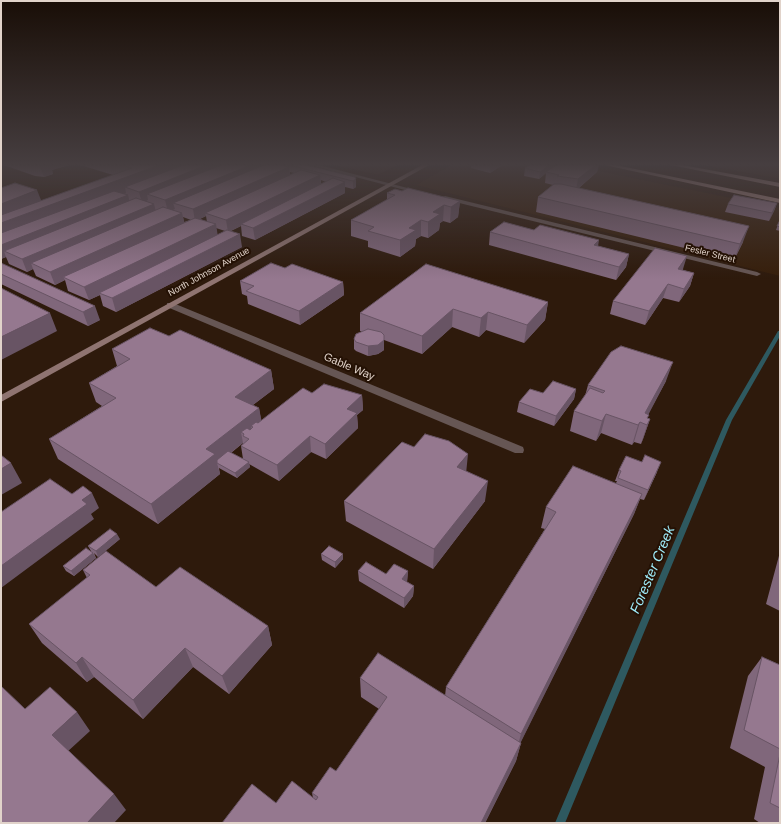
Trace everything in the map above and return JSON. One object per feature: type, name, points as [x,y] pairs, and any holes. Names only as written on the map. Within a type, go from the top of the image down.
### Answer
[{"type":"main road","name":"North Johnson Avenue","points":[[1,399],[356,202]]},
{"type":"street","name":"Fesler Street","points":[[462,202],[756,274]]},
{"type":"street","name":"Gable Way","points":[[170,305],[519,450]]},
{"type":"shaded area","points":[[486,202],[753,202],[780,208],[780,276]]},
{"type":"building","points":[[36,202],[57,202],[1,223],[1,215]]},
{"type":"building","points":[[83,202],[109,202],[1,245],[1,233]]},
{"type":"building","points":[[125,202],[149,202],[154,204],[22,259],[4,251]]},
{"type":"building","points":[[174,202],[208,202],[193,209],[173,203]]},
{"type":"building","points":[[229,202],[263,202],[226,220],[205,213]]},
{"type":"building","points":[[284,202],[304,202],[253,228],[241,224]]},
{"type":"building","points":[[382,202],[458,202],[451,207],[444,205],[433,212],[440,214],[428,222],[421,220],[409,228],[416,230],[400,240],[368,231],[374,227],[351,220]]},
{"type":"building","points":[[561,202],[644,202],[749,226],[740,244]]},
{"type":"building","points":[[729,202],[777,203],[772,213],[728,204]]},
{"type":"building","points":[[163,207],[182,213],[50,272],[31,263]]},
{"type":"building","points":[[195,218],[216,224],[84,287],[63,277]]},
{"type":"building","points":[[504,222],[534,230],[540,225],[599,240],[594,245],[629,254],[619,267],[490,232]]},
{"type":"building","points":[[227,230],[240,234],[112,298],[99,293]]},
{"type":"building","points":[[655,248],[687,256],[678,269],[694,273],[684,289],[668,284],[649,311],[613,301]]},
{"type":"building","points":[[1,263],[95,306],[83,312],[1,274]]},
{"type":"building","points":[[271,263],[285,268],[292,264],[343,282],[299,311],[246,291],[254,286],[240,281]]},
{"type":"building","points":[[426,264],[548,302],[527,325],[488,312],[481,318],[453,309],[422,336],[360,313]]},
{"type":"building","points":[[1,288],[50,313],[1,337]]},
{"type":"building","points":[[150,328],[169,336],[180,330],[271,370],[235,397],[259,408],[206,449],[215,454],[151,504],[49,439],[116,398],[89,383],[130,359],[112,349]]},
{"type":"building","points":[[368,329],[381,332],[384,335],[384,340],[378,345],[368,346],[356,342],[354,339],[356,334]]},
{"type":"building","points":[[621,346],[673,362],[645,413],[649,415],[647,418],[650,419],[647,425],[640,422],[638,425],[606,414],[602,421],[574,411],[590,388],[603,393],[605,391],[588,385],[611,352]]},
{"type":"building","points":[[553,381],[576,389],[556,416],[519,402],[530,389],[543,393]]},
{"type":"building","points":[[324,384],[362,395],[347,409],[357,413],[325,444],[310,436],[277,465],[241,446],[249,439],[243,436],[244,434],[241,432],[247,428],[250,430],[253,427],[251,426],[256,422],[258,423],[303,388],[312,393]]},
{"type":"building","points":[[425,434],[449,441],[468,454],[457,467],[488,481],[434,549],[344,501],[402,442],[414,447]]},
{"type":"building","points":[[228,451],[249,462],[235,473],[217,463],[217,460]]},
{"type":"building","points":[[1,455],[11,463],[1,469]]},
{"type":"building","points":[[645,455],[661,462],[648,490],[618,478],[621,471],[619,470],[626,456],[642,462]]},
{"type":"building","points":[[573,466],[642,494],[521,734],[446,687],[556,512],[546,507]]},
{"type":"building","points":[[50,479],[72,494],[83,486],[92,493],[82,500],[87,504],[1,566],[1,512]]},
{"type":"building","points":[[110,529],[117,534],[96,551],[88,546]]},
{"type":"building","points":[[329,546],[343,554],[335,562],[321,554]]},
{"type":"building","points":[[86,548],[93,553],[71,571],[63,566]]},
{"type":"building","points":[[106,551],[156,587],[180,567],[268,626],[222,676],[185,648],[133,700],[82,657],[76,663],[29,624],[90,575],[83,570]]},
{"type":"building","points":[[366,562],[386,574],[394,564],[408,571],[402,579],[414,586],[404,598],[358,571]]},
{"type":"building","points":[[378,653],[521,743],[481,823],[222,823],[252,784],[276,803],[292,781],[316,800],[318,797],[312,793],[330,767],[336,771],[387,697],[360,678]]},
{"type":"building","points":[[762,657],[780,665],[780,749],[744,730]]},
{"type":"building","points":[[1,686],[25,709],[50,687],[77,712],[52,735],[114,794],[87,823],[1,823]]},
{"type":"building","points":[[780,754],[780,808],[770,803]]},
{"type":"waterway","name":"Forester Creek","points":[[560,823],[729,420],[780,332]]}]
